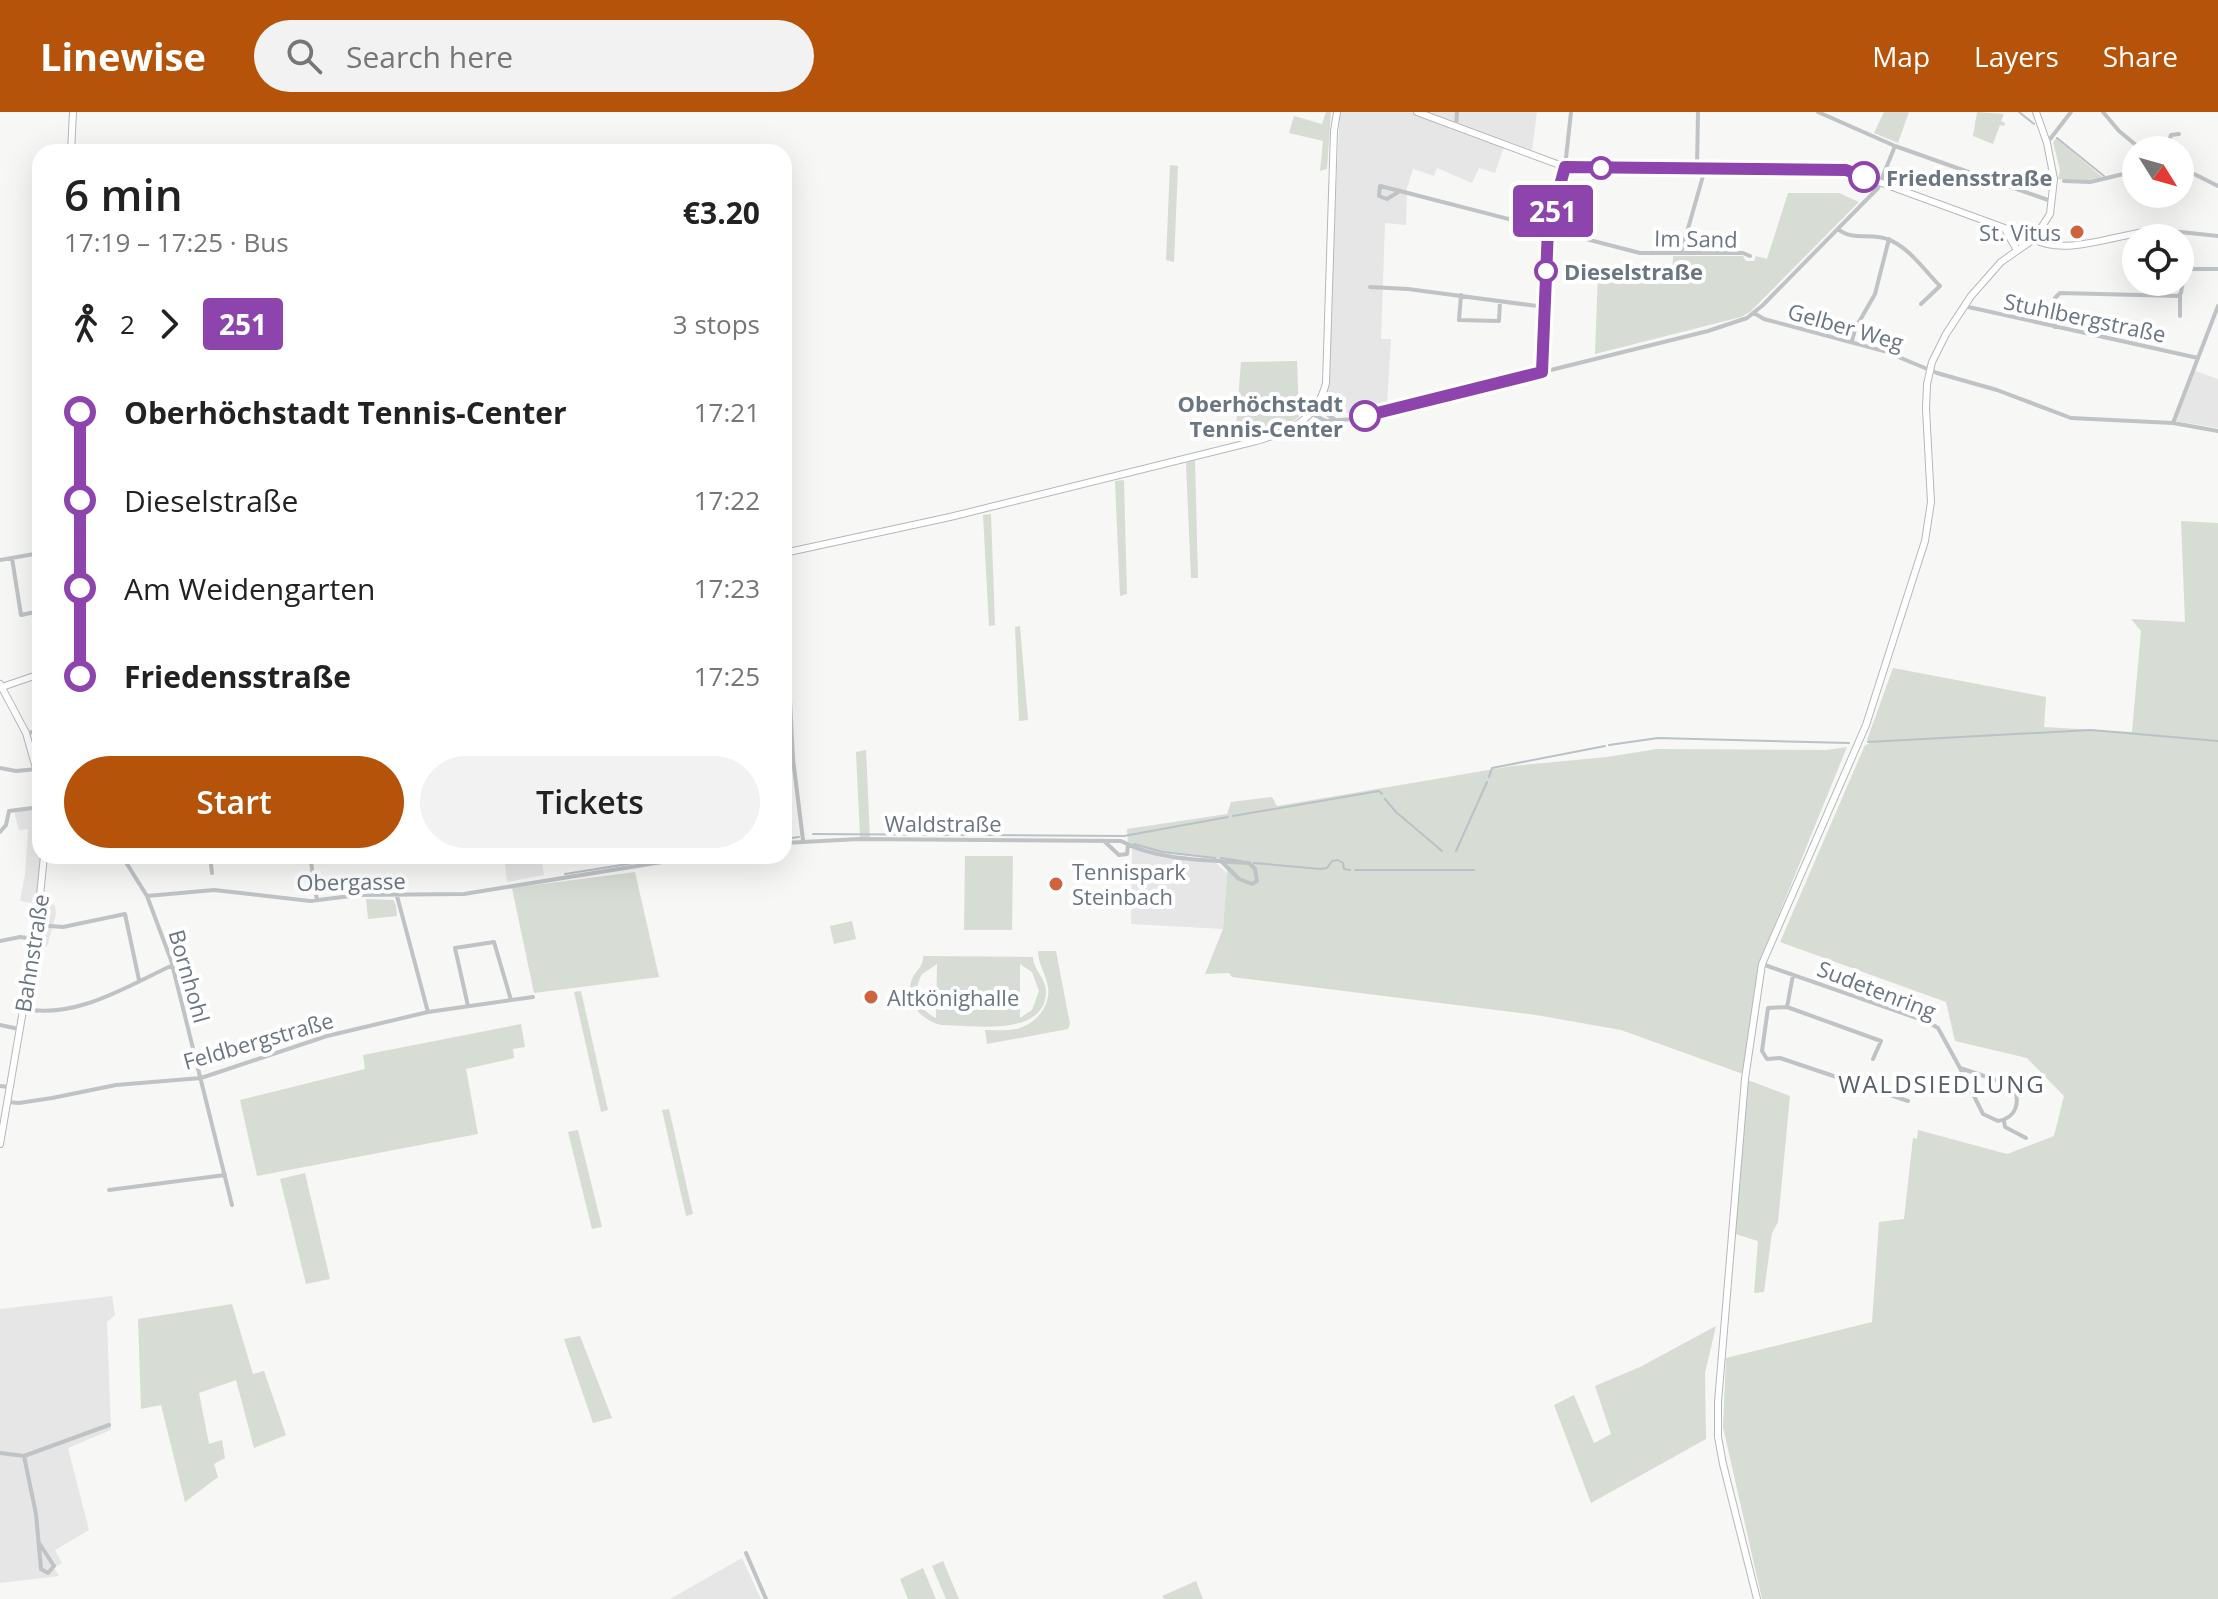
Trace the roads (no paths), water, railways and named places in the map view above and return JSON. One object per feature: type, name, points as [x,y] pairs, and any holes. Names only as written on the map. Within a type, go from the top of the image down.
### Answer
[{"type":"main road","points":[[71,144],[73,112]]},
{"type":"main road","points":[[792,551],[936,520],[1256,441],[1294,428],[1312,414],[1324,391],[1327,374],[1337,112]]},
{"type":"main road","points":[[1417,112],[1565,167],[1846,170],[2004,228],[2015,234],[2021,248]]},
{"type":"main road","points":[[1757,1599],[1718,1437],[1718,1402],[1744,1090],[1762,964],[1866,725],[1925,541],[1930,516],[1931,475],[1926,409],[1929,370],[1937,350],[1964,306],[1991,271],[2034,239],[2046,224],[2053,202],[2052,138],[2036,112]]},
{"type":"main road","points":[[2034,239],[2047,245],[2122,236]]},
{"type":"main road","points":[[32,676],[1,686],[26,733],[32,753]]},
{"type":"main road","name":"Bahnstraße","points":[[0,1144],[35,939],[43,864]]},
{"type":"street","points":[[1456,127],[1457,112]]},
{"type":"street","points":[[1542,372],[1548,229],[1565,167],[1571,112]]},
{"type":"street","points":[[1697,168],[1698,112]]},
{"type":"street","points":[[1818,112],[1895,146],[2053,202]]},
{"type":"street","points":[[2052,138],[2071,112]]},
{"type":"street","points":[[2103,112],[2125,136]]},
{"type":"street","points":[[2171,136],[2179,134]]},
{"type":"street","points":[[1312,414],[1326,421],[1353,419],[1722,327],[1754,313],[1881,183],[1895,146]]},
{"type":"street","points":[[1681,253],[1705,169]]},
{"type":"street","points":[[2064,181],[2090,182],[2122,174]]},
{"type":"street","points":[[2194,174],[2218,186]]},
{"type":"street","name":"Im Sand","points":[[1400,191],[1387,199],[1379,196],[1380,186],[1400,191],[1548,229],[1640,253],[1743,253],[1750,256]]},
{"type":"street","points":[[1838,229],[1850,235],[1889,239],[1900,246],[1940,286],[1921,304]]},
{"type":"street","points":[[2194,233],[2218,236]]},
{"type":"street","points":[[1852,341],[1855,329],[1875,294],[1889,239]]},
{"type":"street","points":[[2194,269],[2218,269]]},
{"type":"street","points":[[1370,287],[1461,295],[1544,307]]},
{"type":"street","points":[[2055,327],[2055,298],[2060,293],[2122,294]]},
{"type":"street","points":[[1461,295],[1459,320],[1499,321],[1500,301]]},
{"type":"street","points":[[2180,296],[2180,316]]},
{"type":"street","name":"Stuhlbergstraße","points":[[1964,306],[2198,358]]},
{"type":"street","points":[[2173,423],[2218,306]]},
{"type":"street","name":"Gelber Weg","points":[[1754,313],[1764,319],[1898,356],[1929,370],[1997,390],[2071,418],[2173,423],[2218,431]]},
{"type":"street","points":[[1317,407],[1336,420]]},
{"type":"street","points":[[0,560],[32,554]]},
{"type":"street","points":[[12,558],[21,615],[32,613]]},
{"type":"street","points":[[26,733],[32,732]]},
{"type":"street","points":[[792,739],[803,840]]},
{"type":"street","points":[[0,768],[32,774]]},
{"type":"street","points":[[0,832],[6,825],[9,811],[32,808]]},
{"type":"street","name":"Waldstraße","points":[[1102,839],[1119,855],[1127,854],[1128,845]]},
{"type":"street","name":"Waldstraße","points":[[792,842],[1102,839],[1121,841],[1163,854],[1249,863],[1257,873],[1254,883],[1243,882],[1221,861]]},
{"type":"street","name":"Bornhohl","points":[[127,864],[147,896],[173,965],[232,1205]]},
{"type":"street","points":[[211,864],[212,873]]},
{"type":"street","points":[[311,864],[317,900]]},
{"type":"street","name":"Obergasse","points":[[147,896],[214,890],[317,900],[359,895],[464,894],[648,864]]},
{"type":"street","points":[[397,896],[428,1012]]},
{"type":"street","points":[[37,925],[63,927],[125,914],[139,980]]},
{"type":"street","points":[[0,941],[20,937],[35,939]]},
{"type":"street","points":[[468,1006],[455,948],[494,942],[511,1000]]},
{"type":"street","name":"Sudetenring","points":[[1762,964],[1938,1028],[1983,1114],[2004,1121],[2005,1127],[2026,1138]]},
{"type":"street","points":[[23,1009],[38,1011],[91,1003],[173,965]]},
{"type":"street","points":[[1787,1007],[1793,975]]},
{"type":"street","name":"Feldbergstraße","points":[[7,1102],[52,1098],[116,1085],[201,1078],[327,1036],[428,1012],[533,997]]},
{"type":"street","points":[[1873,1059],[1881,1041],[1787,1007],[1768,1008],[1765,1014],[1762,1051],[1767,1059],[1780,1058],[1908,1101]]},
{"type":"street","points":[[0,1025],[19,1029]]},
{"type":"street","points":[[1960,1068],[2014,1086],[2018,1097],[2017,1108],[2004,1121]]},
{"type":"street","points":[[0,1086],[9,1087]]},
{"type":"street","points":[[109,1190],[225,1175]]},
{"type":"street","points":[[0,1453],[24,1456],[109,1425]]},
{"type":"street","points":[[24,1456],[36,1514],[41,1569],[48,1573],[52,1570],[53,1561],[39,1543]]},
{"type":"street","points":[[746,1553],[766,1599]]},
{"type":"waterway","points":[[2019,112],[2034,124]]},
{"type":"waterway","points":[[2057,138],[2104,176]]},
{"type":"waterway","points":[[1868,742],[2091,730],[2218,741]]},
{"type":"waterway","points":[[1609,745],[1658,738],[1849,743]]},
{"type":"waterway","points":[[1489,777],[1492,768],[1605,746]]},
{"type":"waterway","points":[[1456,851],[1487,782]]},
{"type":"waterway","points":[[1233,816],[1379,791],[1382,794]]},
{"type":"waterway","points":[[1385,799],[1442,851]]},
{"type":"waterway","points":[[813,834],[1124,836],[1228,817]]},
{"type":"waterway","points":[[792,838],[799,837]]},
{"type":"waterway","points":[[1134,844],[1163,852],[1215,858]]},
{"type":"waterway","points":[[1221,858],[1241,861]]},
{"type":"waterway","points":[[1254,863],[1321,869],[1338,860],[1343,863],[1344,869],[1350,870]]},
{"type":"waterway","points":[[565,874],[628,864]]},
{"type":"waterway","points":[[1355,870],[1474,870]]},
{"type":"place","name":"Friedensstraße","points":[[1864,177]]},
{"type":"place","name":"St. Vitus","points":[[2077,232]]},
{"type":"place","name":"Dieselstraße","points":[[1546,271]]},
{"type":"place","name":"Oberhöchstadt Tennis-Center","points":[[1365,416]]},
{"type":"place","name":"Tennispark Steinbach","points":[[1056,884]]},
{"type":"place","name":"Altkönighalle","points":[[871,997]]},
{"type":"district","name":"WALDSIEDLUNG","points":[[1942,1083]]}]
